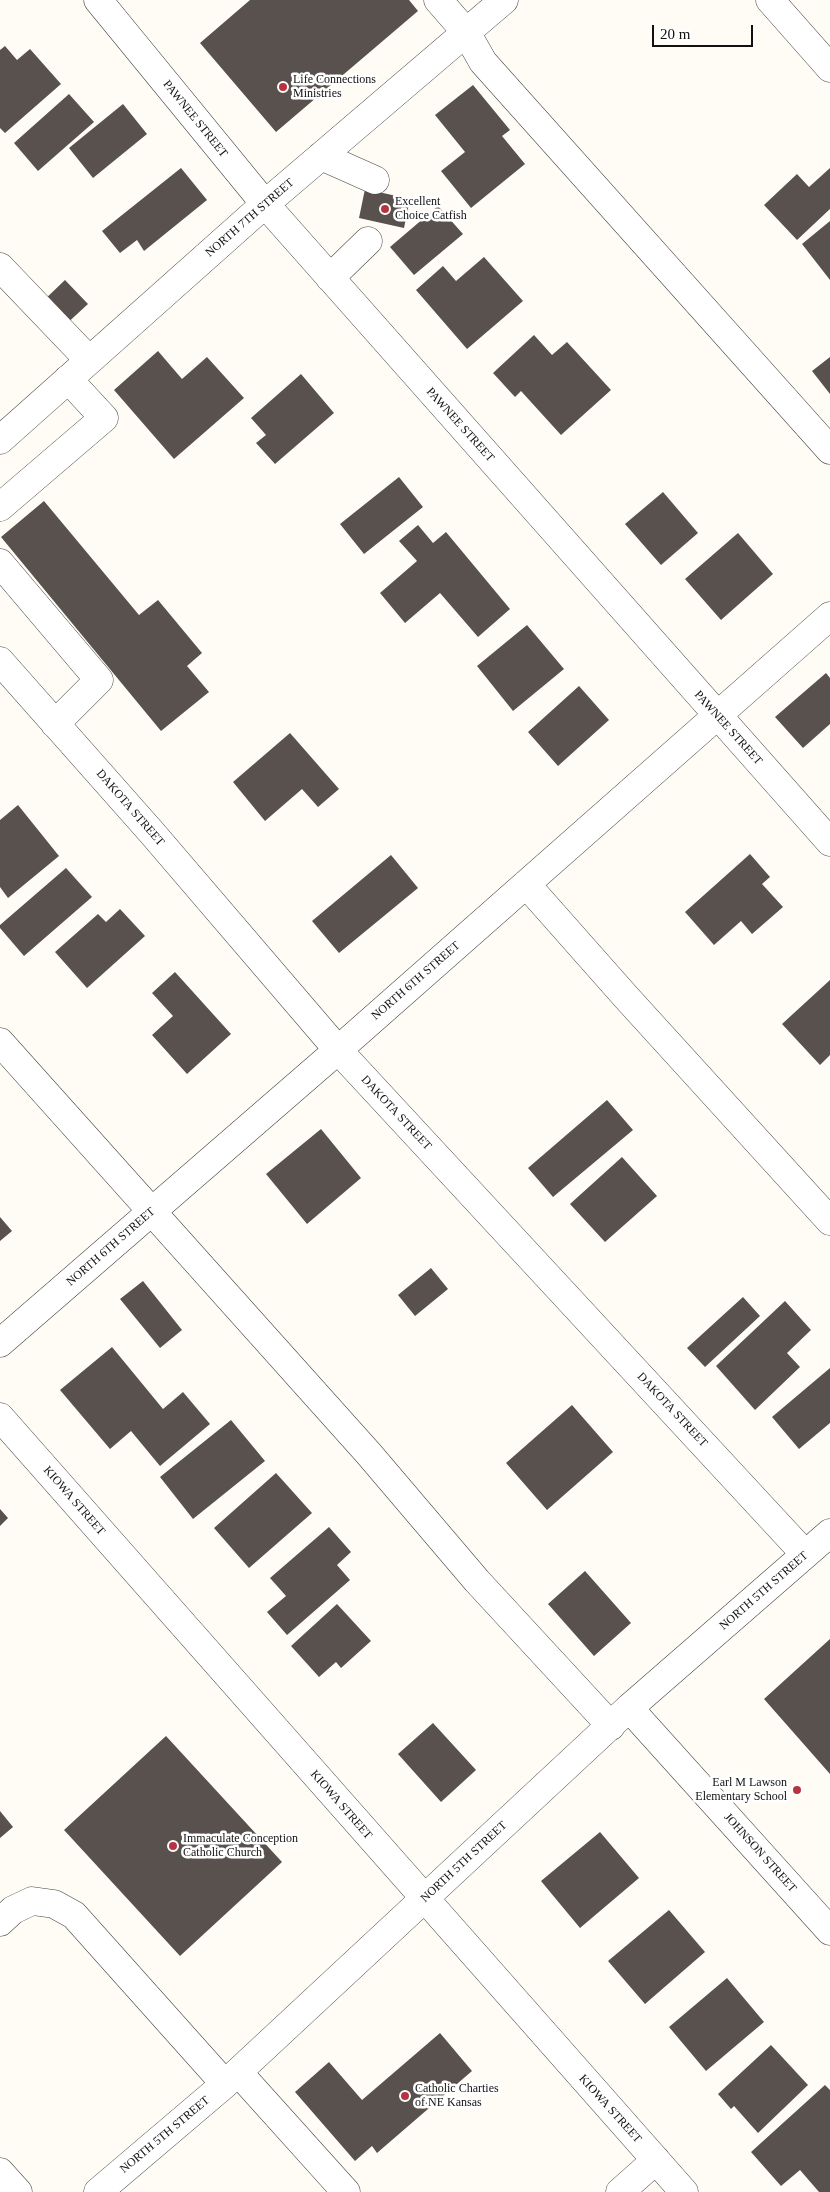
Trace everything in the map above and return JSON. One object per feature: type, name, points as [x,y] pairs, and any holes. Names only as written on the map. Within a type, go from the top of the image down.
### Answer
[{"type":"street","name":"PAWNEE STREET","points":[[98,0],[264,204],[830,842]]},
{"type":"street","points":[[438,0],[466,32],[483,62],[830,450]]},
{"type":"street","name":"NORTH 7TH STREET","points":[[0,440],[264,204],[504,0]]},
{"type":"street","points":[[770,0],[830,68]]},
{"type":"street","points":[[321,156],[375,180]]},
{"type":"street","points":[[330,278],[368,241]]},
{"type":"street","points":[[0,267],[90,360]]},
{"type":"street","points":[[0,507],[104,418],[68,379]]},
{"type":"street","points":[[0,563],[99,680],[56,724]]},
{"type":"street","name":"NORTH 6TH STREET","points":[[0,1343],[338,1050],[830,616]]},
{"type":"street","name":"DAKOTA STREET","points":[[0,661],[338,1050],[805,1554]]},
{"type":"street","points":[[526,884],[633,1005],[830,1221]]},
{"type":"street","name":"JOHNSON STREET","points":[[0,1042],[369,1454],[477,1581],[620,1717],[830,1931]]},
{"type":"street","name":"KIOWA STREET","points":[[0,1417],[684,2192]]},
{"type":"street","name":"NORTH 5TH STREET","points":[[98,2192],[231,2078],[620,1717],[830,1533]]},
{"type":"street","points":[[0,1922],[13,1910],[32,1901],[54,1904],[74,1915],[231,2078],[346,2192]]},
{"type":"street","points":[[620,2192],[656,2160]]},
{"type":"street","points":[[0,2172],[18,2192]]},
{"type":"building","name":"Life Connections Ministries","points":[[250,0],[409,0],[418,11],[276,132],[200,43]]},
{"type":"building","points":[[5,46],[17,60],[30,49],[61,84],[5,133],[0,128],[0,50]]},
{"type":"building","points":[[473,85],[510,130],[502,136],[525,164],[471,208],[441,171],[465,152],[435,115]]},
{"type":"building","points":[[69,94],[94,122],[38,171],[14,143]]},
{"type":"building","points":[[123,104],[147,134],[93,178],[69,148]]},
{"type":"building","points":[[181,168],[207,200],[144,251],[137,240],[120,253],[102,231]]},
{"type":"building","points":[[830,168],[830,209],[797,240],[764,205],[797,174],[809,187]]},
{"type":"building","name":"Excellent Choice Catfish","points":[[365,189],[410,199],[404,228],[359,218]]},
{"type":"building","points":[[438,206],[463,234],[414,275],[390,247]]},
{"type":"building","points":[[830,221],[830,280],[802,244]]},
{"type":"building","points":[[484,257],[523,301],[467,349],[416,290],[443,266],[456,281]]},
{"type":"building","points":[[65,280],[88,304],[63,327],[41,303]]},
{"type":"building","points":[[534,335],[552,355],[567,342],[611,390],[561,435],[521,391],[515,397],[493,373]]},
{"type":"building","points":[[158,351],[182,379],[207,357],[244,398],[174,459],[114,390]]},
{"type":"building","points":[[830,357],[830,394],[812,371]]},
{"type":"building","points":[[301,374],[334,413],[275,464],[256,443],[266,435],[251,418]]},
{"type":"building","points":[[399,477],[423,507],[364,554],[340,524]]},
{"type":"building","points":[[663,492],[698,533],[661,565],[625,524]]},
{"type":"building","points":[[44,501],[139,615],[158,600],[202,653],[187,666],[209,692],[161,731],[1,537]]},
{"type":"building","points":[[418,525],[433,543],[446,532],[510,609],[478,637],[440,593],[405,623],[380,593],[417,561],[399,541]]},
{"type":"building","points":[[738,533],[773,574],[721,620],[685,579]]},
{"type":"building","points":[[527,625],[564,669],[513,711],[477,666]]},
{"type":"building","points":[[826,673],[830,678],[830,724],[803,748],[775,717]]},
{"type":"building","points":[[579,686],[609,720],[558,766],[528,732]]},
{"type":"building","points":[[290,733],[339,789],[318,807],[302,789],[265,821],[233,782]]},
{"type":"building","points":[[18,805],[59,856],[8,898],[0,887],[0,820]]},
{"type":"building","points":[[750,854],[770,877],[762,884],[783,907],[752,934],[741,921],[714,945],[685,912]]},
{"type":"building","points":[[391,855],[418,888],[339,953],[312,921]]},
{"type":"building","points":[[66,868],[92,897],[24,956],[0,928],[0,925]]},
{"type":"building","points":[[120,909],[145,936],[87,988],[55,952],[98,914],[106,922]]},
{"type":"building","points":[[175,972],[231,1034],[187,1074],[152,1035],[173,1016],[152,993]]},
{"type":"building","points":[[830,980],[830,1055],[820,1065],[782,1024]]},
{"type":"building","points":[[607,1100],[633,1130],[553,1197],[528,1168]]},
{"type":"building","points":[[321,1129],[361,1178],[307,1224],[266,1174]]},
{"type":"building","points":[[622,1157],[657,1196],[605,1242],[570,1204]]},
{"type":"building","points":[[0,1217],[12,1231],[0,1241]]},
{"type":"building","points":[[431,1268],[448,1289],[415,1316],[398,1295]]},
{"type":"building","points":[[143,1281],[182,1330],[160,1348],[120,1299]]},
{"type":"building","points":[[743,1297],[760,1316],[705,1367],[687,1348]]},
{"type":"building","points":[[785,1301],[811,1330],[787,1353],[800,1367],[755,1410],[716,1366]]},
{"type":"building","points":[[112,1347],[163,1409],[183,1392],[210,1424],[160,1466],[131,1431],[110,1449],[60,1390]]},
{"type":"building","points":[[830,1368],[830,1423],[799,1449],[772,1417]]},
{"type":"building","points":[[572,1405],[613,1452],[547,1510],[506,1463]]},
{"type":"building","points":[[231,1420],[265,1461],[193,1519],[160,1477]]},
{"type":"building","points":[[276,1473],[312,1513],[249,1568],[214,1528]]},
{"type":"building","points":[[0,1509],[8,1518],[0,1526]]},
{"type":"building","points":[[329,1527],[351,1552],[337,1565],[350,1580],[287,1635],[267,1612],[286,1596],[270,1578]]},
{"type":"building","points":[[585,1571],[631,1623],[594,1656],[548,1604]]},
{"type":"building","points":[[337,1604],[371,1641],[341,1668],[336,1662],[319,1677],[291,1646]]},
{"type":"building","points":[[830,1639],[830,1774],[764,1699]]},
{"type":"building","points":[[433,1723],[476,1770],[441,1802],[398,1754]]},
{"type":"building","name":"Immaculate Conception Catholic Church","points":[[166,1736],[282,1862],[180,1956],[64,1830]]},
{"type":"building","points":[[0,1811],[13,1827],[0,1838]]},
{"type":"building","points":[[600,1832],[639,1878],[580,1928],[541,1881]]},
{"type":"building","points":[[669,1910],[705,1952],[645,2004],[608,1961]]},
{"type":"building","points":[[727,1978],[764,2022],[706,2071],[669,2027]]},
{"type":"building","name":"Catholic Charties of NE Kansas","points":[[440,2033],[472,2071],[377,2153],[372,2146],[355,2161],[295,2092],[329,2062],[362,2100]]},
{"type":"building","points":[[771,2045],[808,2085],[758,2133],[734,2106],[731,2109],[718,2094]]},
{"type":"building","points":[[825,2085],[830,2090],[830,2192],[819,2192],[800,2170],[781,2186],[751,2152]]},
{"type":"place","name":"Life Connections Ministries","points":[[283,87]]},
{"type":"place","name":"Excellent Choice Catfish","points":[[385,209]]},
{"type":"place","name":"Earl M Lawson Elementary School","points":[[797,1790]]},
{"type":"place","name":"Immaculate Conception Catholic Church","points":[[173,1846]]},
{"type":"place","name":"Catholic Charties of NE Kansas","points":[[405,2096]]}]
